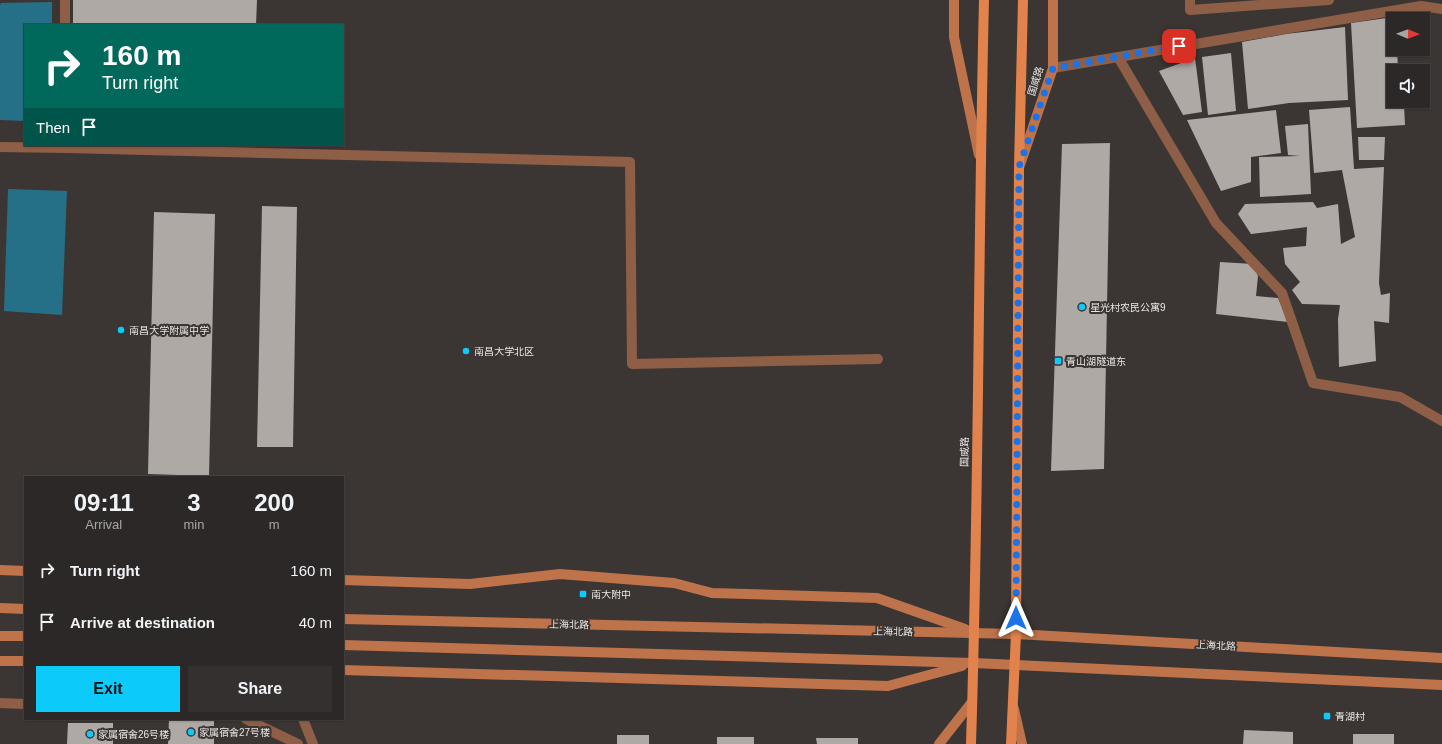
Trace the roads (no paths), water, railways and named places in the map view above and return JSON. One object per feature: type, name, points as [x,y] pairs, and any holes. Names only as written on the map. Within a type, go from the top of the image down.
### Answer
[{"type":"main road","name":"国威路","points":[[954,0],[954,37],[980,160]]},
{"type":"main road","name":"国威路","points":[[971,744],[974,633],[980,160],[984,0]]},
{"type":"main road","name":"国威路","points":[[1011,744],[1016,634],[1019,167],[1023,0]]},
{"type":"main road","name":"国威路","points":[[1019,167],[1053,68],[1053,0]]},
{"type":"main road","points":[[0,570],[24,571]]},
{"type":"main road","points":[[344,580],[470,584],[560,574],[674,583],[712,593],[877,598],[974,633]]},
{"type":"main road","points":[[0,608],[24,609]]},
{"type":"main road","name":"上海北路","points":[[344,620],[1016,634],[1442,658]]},
{"type":"main road","points":[[0,636],[24,636]]},
{"type":"main road","points":[[344,645],[973,663],[1442,685]]},
{"type":"main road","points":[[0,661],[24,662]]},
{"type":"main road","points":[[344,670],[888,686],[973,663]]},
{"type":"main road","points":[[939,744],[972,702]]},
{"type":"main road","points":[[1013,704],[1022,744]]},
{"type":"street","points":[[65,0],[65,24]]},
{"type":"street","points":[[1190,0],[1190,10],[1329,0]]},
{"type":"street","points":[[1407,0],[1421,6],[1442,9]]},
{"type":"street","points":[[1053,68],[1421,6]]},
{"type":"street","points":[[1118,57],[1216,223],[1282,293],[1313,383],[1400,398],[1442,421]]},
{"type":"street","points":[[0,148],[67,146],[630,162],[632,364],[878,359]]},
{"type":"street","points":[[0,703],[24,704]]},
{"type":"street","points":[[248,720],[298,744]]},
{"type":"street","points":[[303,720],[313,744]]},
{"type":"water","points":[[52,2],[52,24],[24,24],[24,121],[0,120],[1,3]]},
{"type":"water","points":[[8,189],[67,191],[62,315],[4,311]]},
{"type":"place","name":"星光村农民公寓9","points":[[1082,307]]},
{"type":"place","name":"南昌大学附属中学","points":[[121,330]]},
{"type":"place","name":"南昌大学北区","points":[[466,351]]},
{"type":"place","name":"青山湖隧道东","points":[[1058,361]]},
{"type":"place","name":"南大附中","points":[[583,594]]},
{"type":"place","name":"青湖村","points":[[1327,716]]},
{"type":"place","name":"家属宿舍27号楼","points":[[191,732]]},
{"type":"place","name":"家属宿舍26号楼","points":[[90,734]]}]
